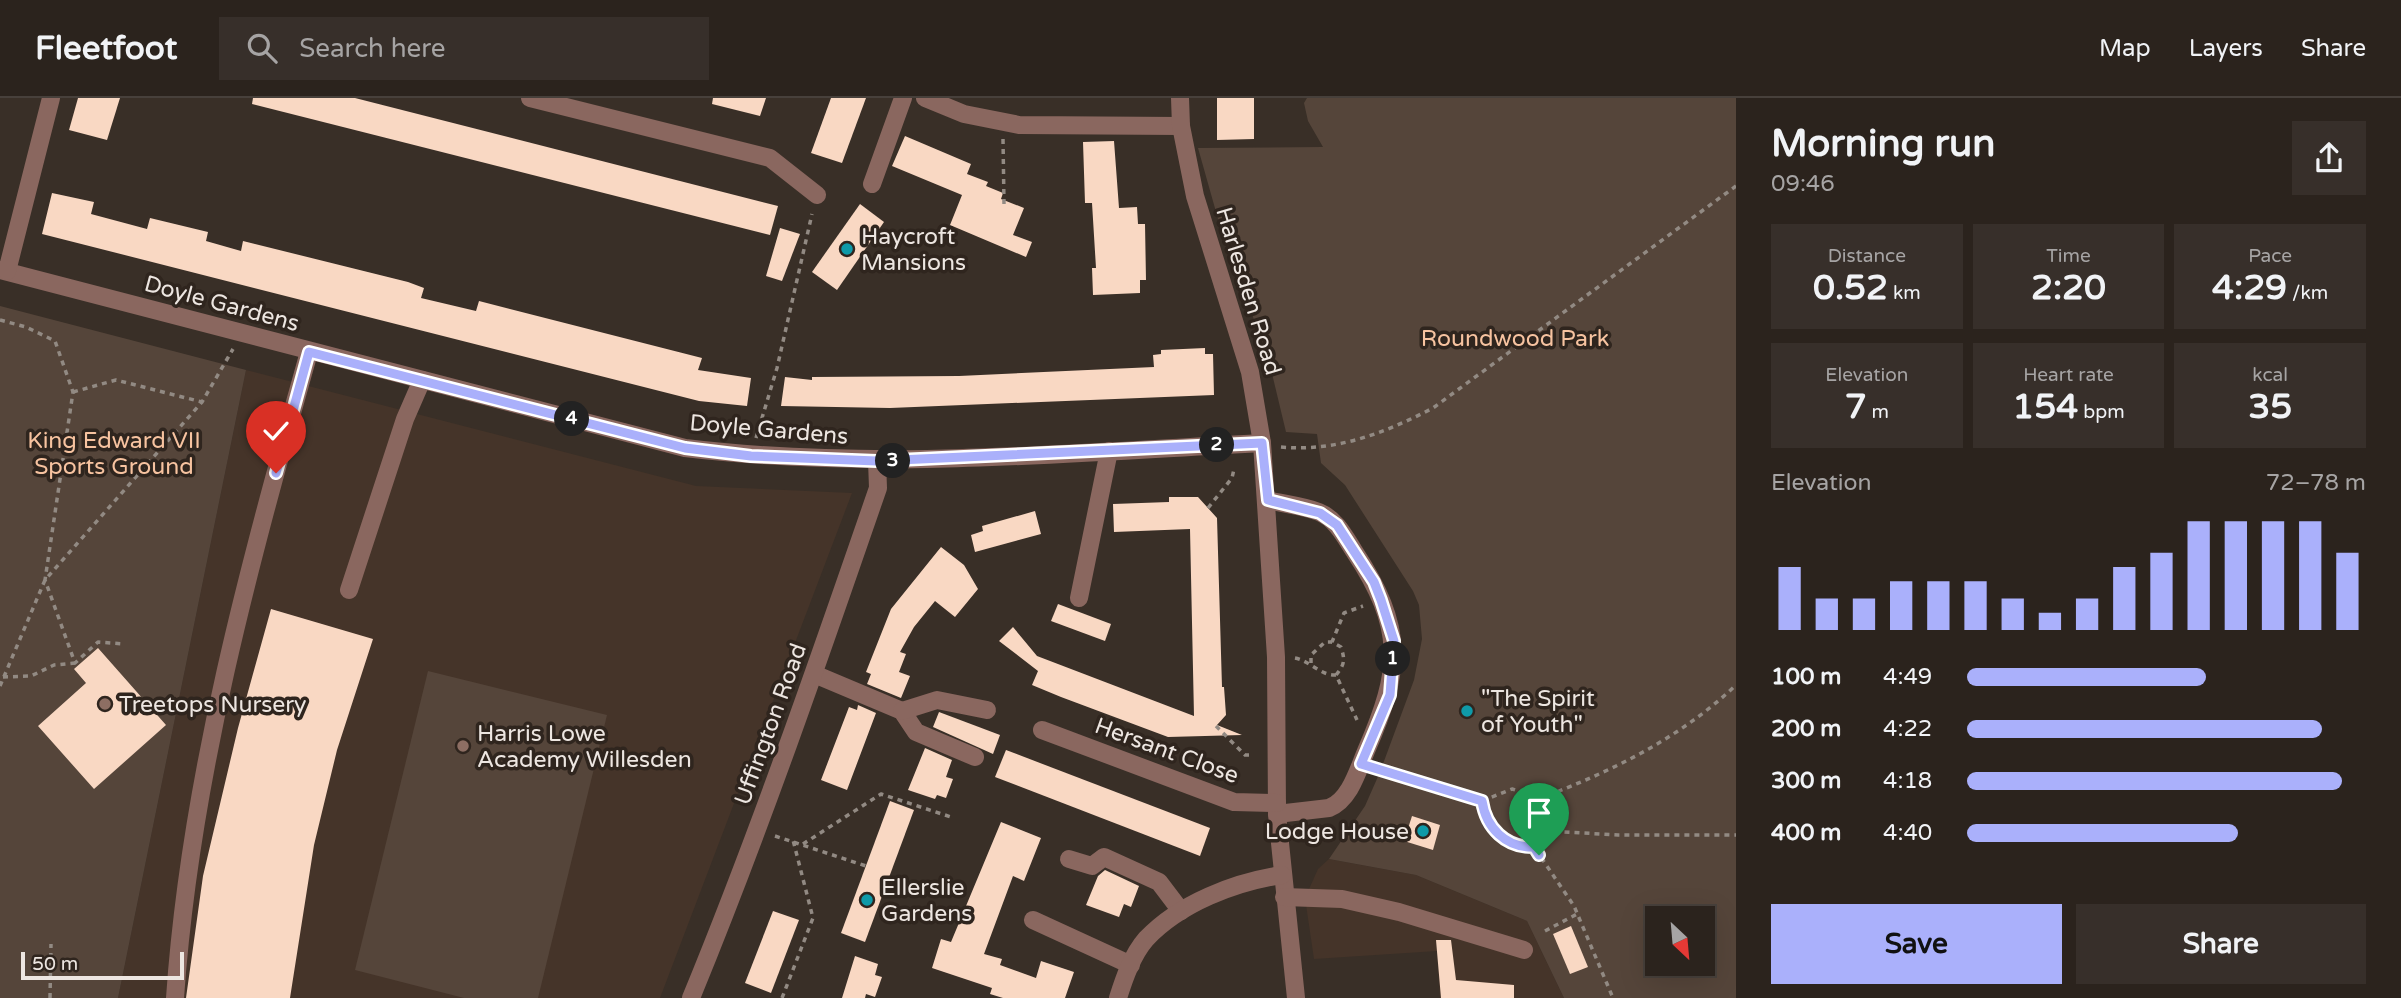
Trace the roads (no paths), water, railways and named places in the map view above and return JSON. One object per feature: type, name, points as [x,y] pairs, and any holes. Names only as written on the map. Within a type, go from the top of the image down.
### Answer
[{"type":"street","points":[[4,270],[51,98]]},
{"type":"street","points":[[530,98],[770,158],[817,195]]},
{"type":"street","points":[[872,184],[904,98]]},
{"type":"street","points":[[925,98],[964,114],[1033,126],[1181,126]]},
{"type":"street","name":"Harlesden Road","points":[[1180,98],[1181,126],[1195,196],[1250,372],[1262,443],[1268,500],[1276,657],[1277,809],[1296,998]]},
{"type":"street","name":"Doyle Gardens","points":[[4,270],[239,334],[685,448],[751,456],[877,461],[1262,443]]},
{"type":"street","points":[[175,998],[181,923],[210,748],[258,545],[309,352]]},
{"type":"street","points":[[349,590],[405,419],[422,380]]},
{"type":"street","points":[[1079,598],[1109,451]]},
{"type":"street","name":"Uffington Road","points":[[691,998],[758,831],[814,674],[878,488],[877,461]]},
{"type":"street","points":[[1268,500],[1320,513],[1337,525],[1374,582],[1394,641],[1390,695],[1348,790],[1336,805],[1277,809]]},
{"type":"street","points":[[814,674],[902,710],[916,732],[975,757]]},
{"type":"street","points":[[902,710],[937,700],[987,710]]},
{"type":"street","name":"Hersant Close","points":[[1041,730],[1234,802],[1277,809]]},
{"type":"street","points":[[1069,859],[1091,866],[1104,857],[1159,882],[1181,911]]},
{"type":"street","points":[[1118,998],[1131,965],[1145,940],[1181,911],[1245,882],[1282,874]]},
{"type":"street","points":[[1284,897],[1353,902],[1524,950]]},
{"type":"street","points":[[1032,919],[1131,965]]},
{"type":"place","name":"Haycroft Mansions","points":[[847,249]]},
{"type":"place","name":"Treetops Nursery","points":[[105,704]]},
{"type":"place","name":"\"The Spirit of Youth\"","points":[[1467,711]]},
{"type":"place","name":"Harris Lowe Academy Willesden","points":[[463,746]]},
{"type":"place","name":"Lodge House","points":[[1423,831]]},
{"type":"place","name":"Ellerslie Gardens","points":[[867,900]]},
{"type":"park label","name":"Roundwood Park","points":[[1515,338]]},
{"type":"park label","name":"King Edward VII Sports Ground","points":[[114,453]]}]
